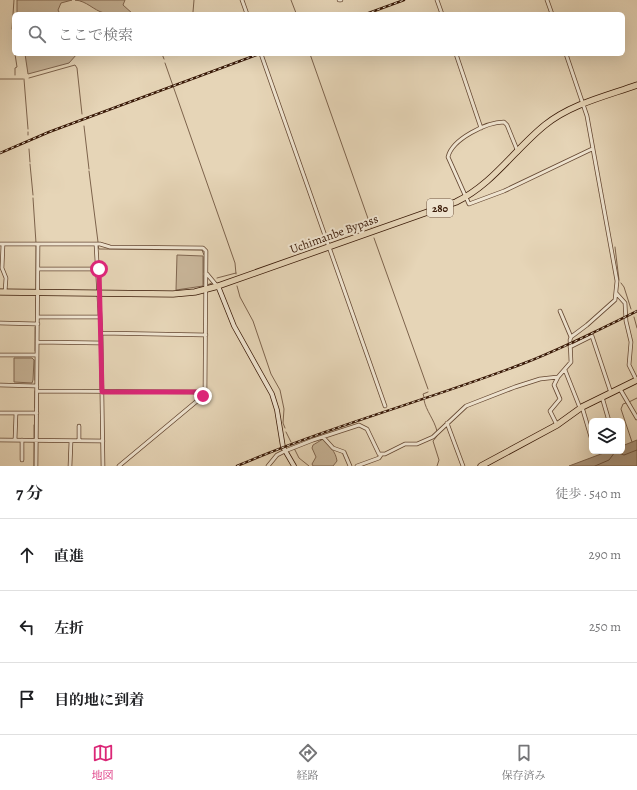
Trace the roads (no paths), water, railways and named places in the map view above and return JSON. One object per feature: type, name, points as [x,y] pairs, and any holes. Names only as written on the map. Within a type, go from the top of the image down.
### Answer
[{"type":"highway","name":"Uchimanbe Bypass","points":[[3,292],[173,294],[206,290],[439,209],[466,198],[487,183],[546,125],[559,115],[583,104],[637,85]]},
{"type":"highway","points":[[481,466],[557,425],[581,407],[637,380]]},
{"type":"street","points":[[242,0],[246,12]]},
{"type":"street","points":[[437,0],[441,12]]},
{"type":"street","points":[[547,0],[551,12]]},
{"type":"street","points":[[262,56],[385,406]]},
{"type":"street","points":[[457,56],[481,128]]},
{"type":"street","points":[[567,56],[587,116],[592,149],[607,218],[617,281],[614,300],[587,325],[571,337]]},
{"type":"street","points":[[518,152],[506,123],[502,122],[481,128],[461,140],[448,154],[469,204],[478,202],[592,149]]},
{"type":"street","points":[[3,292],[6,278],[2,268],[1,244],[96,244],[110,247],[203,248],[206,251],[205,392],[203,396],[121,465]]},
{"type":"street","points":[[96,244],[99,269],[103,466]]},
{"type":"street","points":[[36,466],[38,245]]},
{"type":"street","points":[[38,269],[99,269]]},
{"type":"street","points":[[207,274],[218,286],[234,326],[275,402],[285,451],[294,466]]},
{"type":"street","points":[[616,293],[625,303],[626,321],[631,342],[629,365],[637,380]]},
{"type":"street","points":[[557,425],[550,411],[560,399],[554,385],[558,377],[565,370],[572,359],[570,347],[571,337],[560,311]]},
{"type":"street","points":[[38,317],[100,317]]},
{"type":"street","points":[[0,323],[38,324]]},
{"type":"street","points":[[101,334],[206,335]]},
{"type":"street","points":[[570,347],[592,336],[611,393]]},
{"type":"street","points":[[37,342],[101,343]]},
{"type":"street","points":[[0,355],[37,355]]},
{"type":"street","points":[[565,370],[581,407],[589,431]]},
{"type":"street","points":[[358,466],[379,458],[380,455],[405,444],[417,444],[433,437],[466,406],[540,379],[558,377]]},
{"type":"street","points":[[0,385],[37,386]]},
{"type":"street","points":[[620,389],[637,418]]},
{"type":"street","points":[[37,391],[205,392]]},
{"type":"street","points":[[602,397],[608,418]]},
{"type":"street","points":[[0,413],[37,413]]},
{"type":"street","points":[[15,440],[16,413]]},
{"type":"street","points":[[447,424],[463,466]]},
{"type":"street","points":[[268,466],[277,455],[285,451],[359,425],[368,429],[376,451],[380,455]]},
{"type":"street","points":[[79,426],[79,441]]},
{"type":"street","points":[[323,437],[333,448],[344,452],[350,466]]},
{"type":"street","points":[[0,440],[102,441]]},
{"type":"street","points":[[22,440],[22,460]]},
{"type":"street","points":[[70,466],[71,441]]},
{"type":"water","points":[[637,440],[637,466],[569,466],[601,454],[625,454],[625,445]]},
{"type":"waterway","points":[[13,12],[14,0]]},
{"type":"waterway","points":[[193,12],[194,0]]},
{"type":"waterway","points":[[291,0],[296,12]]},
{"type":"waterway","points":[[15,56],[17,67],[15,68],[15,75]]},
{"type":"waterway","points":[[311,56],[371,227]]},
{"type":"waterway","points":[[165,63],[235,263],[236,274]]},
{"type":"waterway","points":[[29,78],[75,65],[77,68],[82,114]]},
{"type":"waterway","points":[[0,79],[23,79]]},
{"type":"waterway","points":[[24,79],[28,129]]},
{"type":"waterway","points":[[84,126],[89,169]]},
{"type":"waterway","points":[[29,149],[30,162]]},
{"type":"waterway","points":[[30,164],[33,195]]},
{"type":"waterway","points":[[89,171],[98,242]]},
{"type":"waterway","points":[[33,198],[36,243]]},
{"type":"waterway","points":[[374,238],[428,389]]},
{"type":"waterway","points":[[36,246],[36,289]]},
{"type":"waterway","points":[[98,246],[99,249],[202,250],[204,255]]},
{"type":"waterway","points":[[615,247],[619,280]]},
{"type":"waterway","points":[[204,257],[204,273]]},
{"type":"waterway","points":[[217,278],[236,273]]},
{"type":"waterway","points":[[204,275],[204,284]]},
{"type":"waterway","points":[[207,285],[212,283]]},
{"type":"waterway","points":[[621,283],[624,287],[631,309]]},
{"type":"waterway","points":[[237,286],[240,297],[253,321],[271,374],[280,390],[284,409],[283,423],[285,428]]},
{"type":"waterway","points":[[36,298],[36,319]]},
{"type":"waterway","points":[[634,317],[637,328]]},
{"type":"waterway","points":[[35,327],[35,351]]},
{"type":"waterway","points":[[35,360],[35,380]]},
{"type":"waterway","points":[[35,391],[35,408]]},
{"type":"waterway","points":[[424,397],[423,394],[428,392]]},
{"type":"waterway","points":[[629,402],[637,398]]},
{"type":"waterway","points":[[424,400],[426,408],[437,431]]},
{"type":"waterway","points":[[626,403],[623,404],[621,409],[632,442]]},
{"type":"waterway","points":[[35,416],[35,424]]},
{"type":"waterway","points":[[34,425],[34,439]]},
{"type":"waterway","points":[[286,432],[291,442]]},
{"type":"waterway","points":[[437,436],[433,441],[439,460],[437,466]]},
{"type":"waterway","points":[[34,442],[34,466]]},
{"type":"waterway","points":[[293,446],[299,458],[309,466]]},
{"type":"railway","points":[[371,12],[404,0]]},
{"type":"railway","points":[[0,153],[49,132],[254,56]]},
{"type":"railway","points":[[237,466],[308,438],[451,390],[522,364],[566,346],[637,311]]}]
